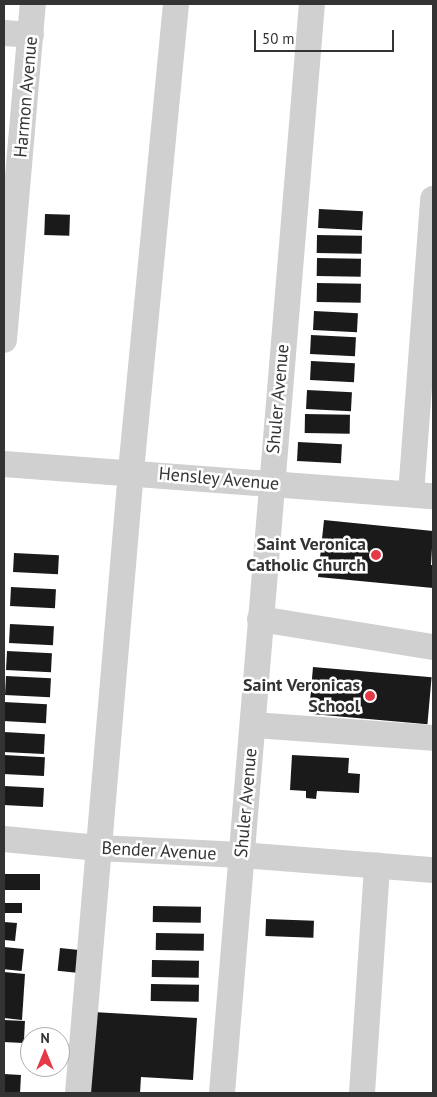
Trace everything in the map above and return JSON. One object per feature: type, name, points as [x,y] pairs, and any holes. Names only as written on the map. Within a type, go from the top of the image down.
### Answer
[{"type":"street","name":"Harmon Avenue","points":[[4,340],[11,178],[31,34],[33,4]]},
{"type":"street","points":[[78,1093],[131,472],[176,4]]},
{"type":"street","name":"Shuler Avenue","points":[[222,1093],[312,4]]},
{"type":"street","points":[[4,33],[31,34]]},
{"type":"street","points":[[422,495],[433,199]]},
{"type":"street","name":"Hensley Avenue","points":[[4,464],[422,495]]},
{"type":"street","points":[[260,619],[433,647]]},
{"type":"street","points":[[253,725],[433,738]]},
{"type":"street","name":"Bender Avenue","points":[[4,839],[99,848],[241,855],[433,870]]},
{"type":"street","points":[[362,1093],[377,865]]},
{"type":"building","points":[[319,209],[363,211],[362,230],[318,228]]},
{"type":"building","points":[[45,214],[70,215],[69,236],[44,235]]},
{"type":"building","points":[[317,235],[362,236],[362,254],[317,253]]},
{"type":"building","points":[[317,258],[361,259],[361,277],[317,276]]},
{"type":"building","points":[[317,283],[361,284],[361,303],[317,302]]},
{"type":"building","points":[[314,311],[358,313],[357,332],[313,330]]},
{"type":"building","points":[[311,335],[356,337],[355,356],[310,354]]},
{"type":"building","points":[[311,361],[355,363],[354,382],[310,380]]},
{"type":"building","points":[[307,390],[352,392],[351,411],[306,409]]},
{"type":"building","points":[[305,414],[350,415],[350,434],[305,433]]},
{"type":"building","points":[[298,442],[342,444],[341,463],[297,461]]},
{"type":"building","name":"Saint Veronica Catholic Church","points":[[324,520],[433,531],[431,565],[433,565],[433,588],[318,577]]},
{"type":"building","points":[[14,553],[59,555],[58,574],[13,572]]},
{"type":"building","points":[[11,587],[56,589],[55,608],[10,606]]},
{"type":"building","points":[[10,624],[54,626],[53,645],[9,643]]},
{"type":"building","points":[[7,651],[52,653],[51,672],[6,670]]},
{"type":"building","name":"Saint Veronicas School","points":[[313,667],[432,677],[427,724],[309,714]]},
{"type":"building","points":[[6,676],[51,678],[50,697],[5,695]]},
{"type":"building","points":[[4,702],[47,704],[46,723],[4,721]]},
{"type":"building","points":[[4,732],[45,734],[44,754],[4,752]]},
{"type":"building","points":[[4,755],[45,757],[44,776],[4,774]]},
{"type":"building","points":[[292,755],[349,758],[348,773],[360,774],[359,793],[317,791],[316,799],[306,798],[306,791],[290,790]]},
{"type":"building","points":[[4,786],[44,788],[43,807],[4,805]]},
{"type":"building","points":[[4,874],[40,874],[40,890],[4,890]]},
{"type":"building","points":[[4,903],[22,903],[22,913],[4,913]]},
{"type":"building","points":[[153,906],[201,907],[201,923],[153,922]]},
{"type":"building","points":[[266,919],[314,921],[313,938],[265,936]]},
{"type":"building","points":[[4,922],[17,923],[15,941],[4,940]]},
{"type":"building","points":[[156,933],[204,934],[204,951],[156,950]]},
{"type":"building","points":[[4,947],[24,949],[22,971],[4,969]]},
{"type":"building","points":[[60,948],[79,950],[76,973],[58,971]]},
{"type":"building","points":[[152,960],[199,961],[199,978],[152,977]]},
{"type":"building","points":[[4,972],[25,974],[22,1020],[4,1018]]},
{"type":"building","points":[[151,984],[199,985],[199,1002],[151,1001]]},
{"type":"building","points":[[93,1012],[197,1018],[193,1080],[141,1077],[140,1093],[88,1093]]},
{"type":"building","points":[[4,1020],[25,1021],[25,1027],[20,1027],[20,1043],[4,1042]]},
{"type":"building","points":[[4,1074],[20,1075],[20,1093],[4,1093]]},
{"type":"place","name":"Saint Veronica Catholic Church","points":[[376,555]]},
{"type":"place","name":"Saint Veronicas School","points":[[370,696]]}]
